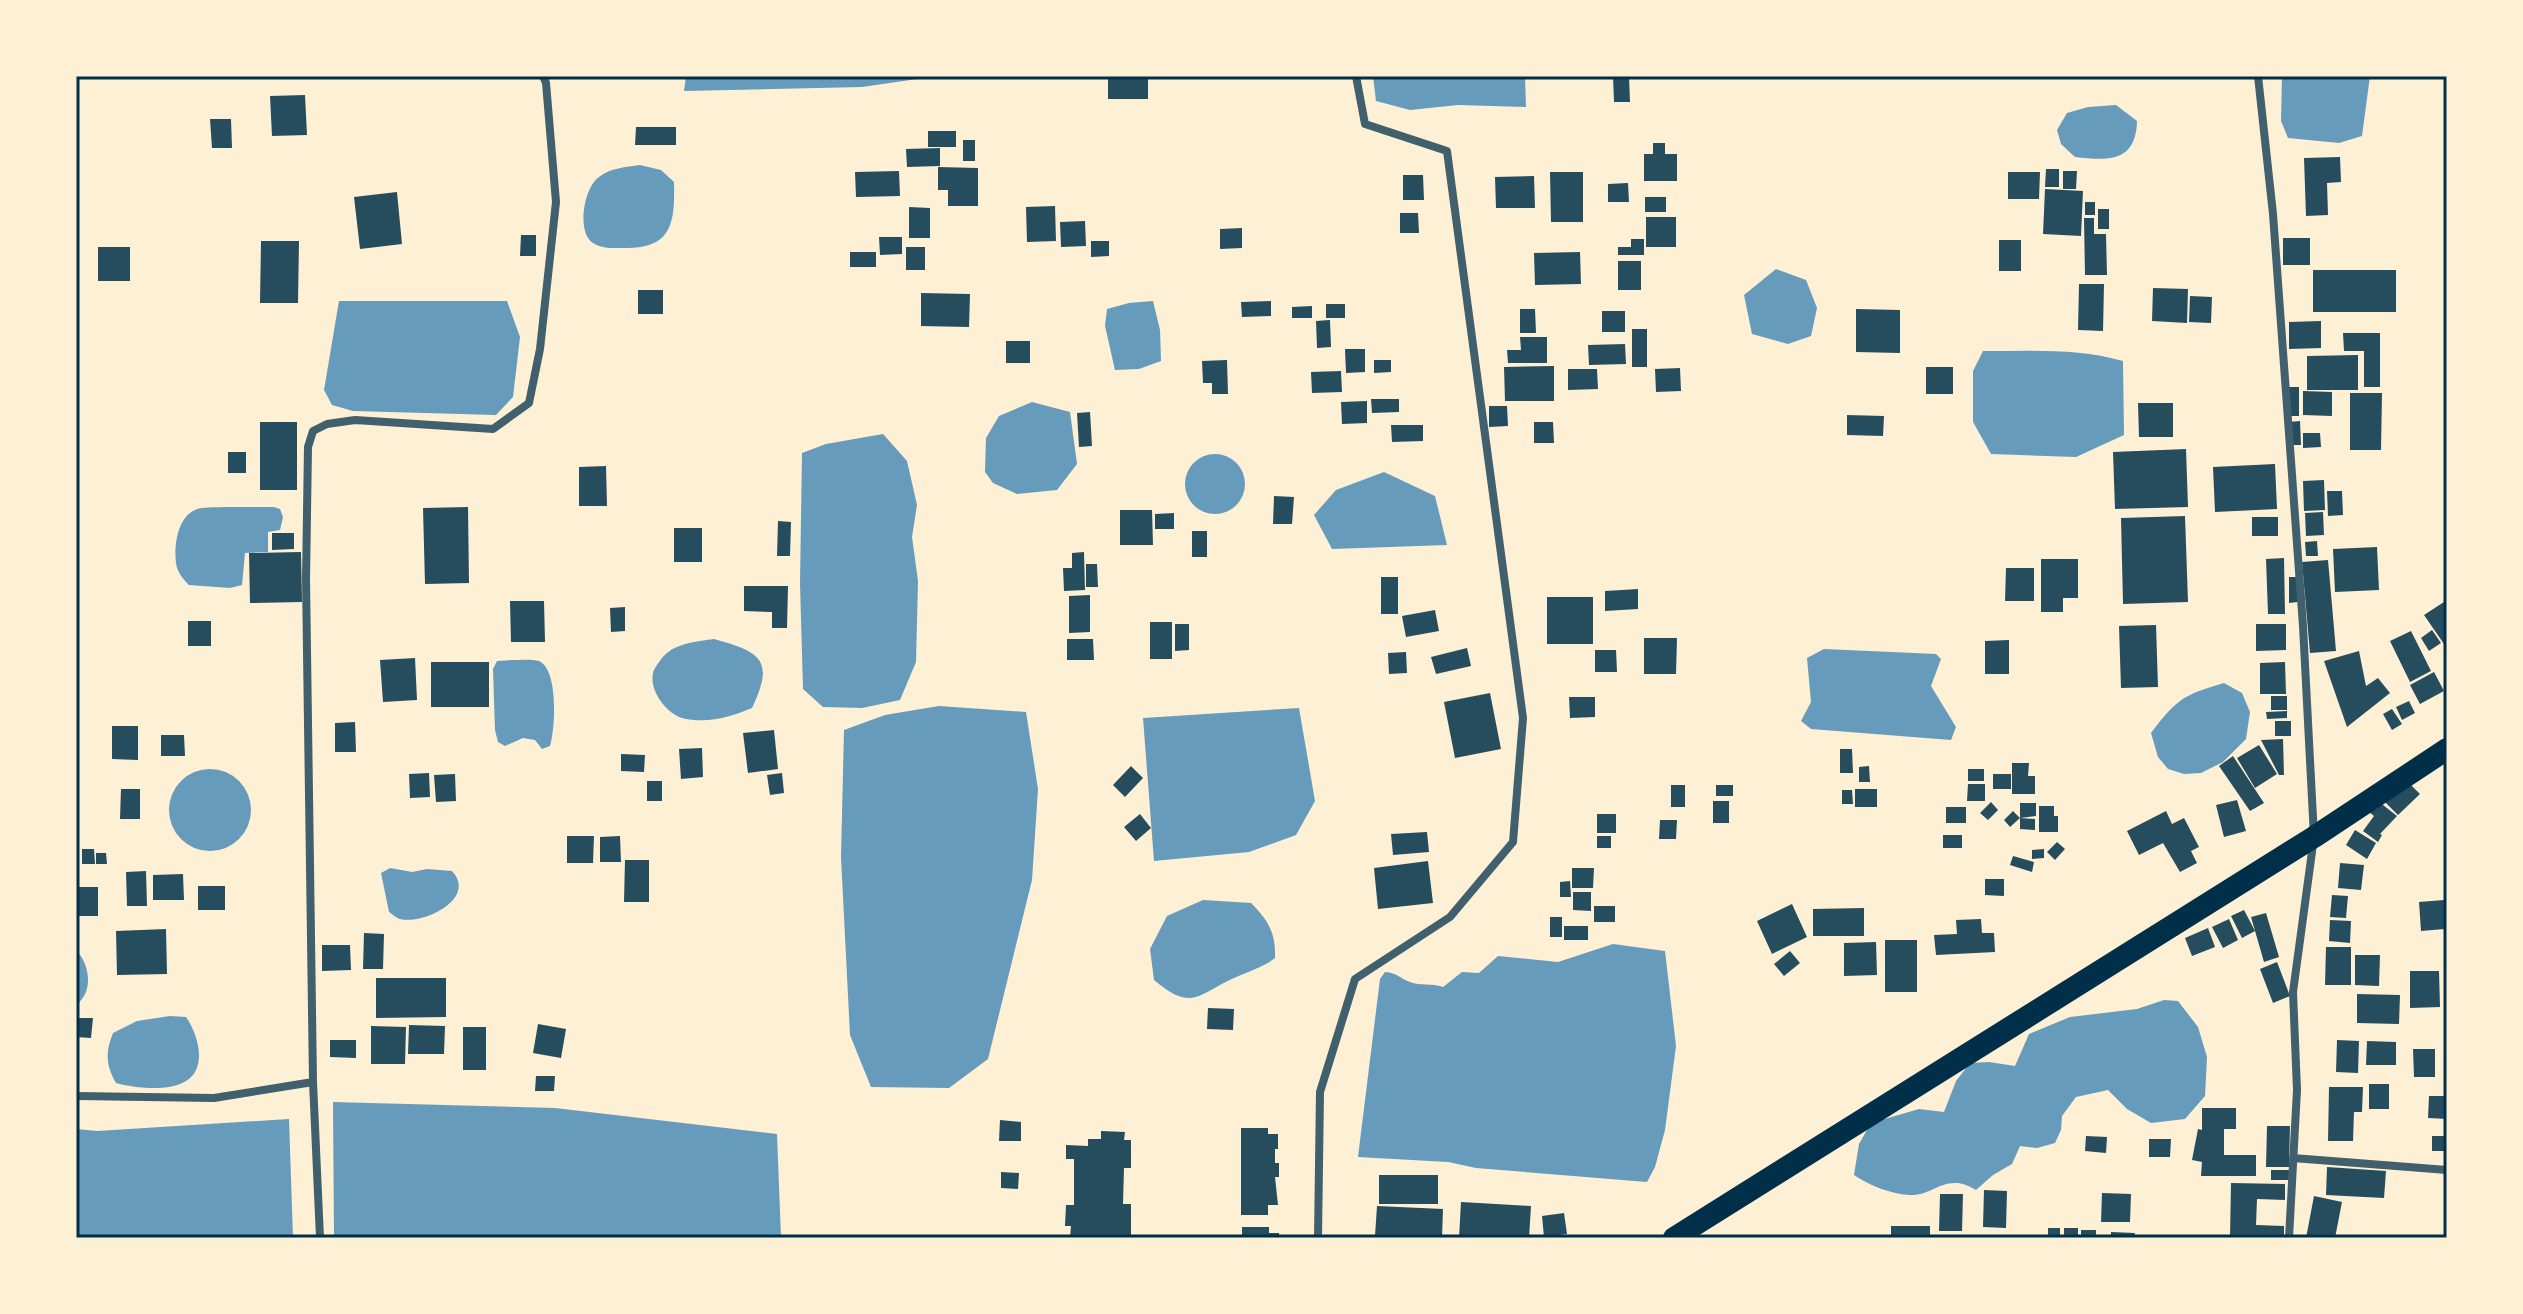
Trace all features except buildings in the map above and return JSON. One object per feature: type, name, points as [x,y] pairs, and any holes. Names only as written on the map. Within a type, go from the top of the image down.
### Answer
[{"type":"highway","points":[[1674,1238],[2314,837],[2447,749]]},
{"type":"street","points":[[320,1238],[313,1082],[306,579],[308,447],[313,431],[327,424],[355,420],[493,429],[529,403],[540,349],[556,202],[543,76]]},
{"type":"street","points":[[1318,1238],[1320,1092],[1355,979],[1450,917],[1513,842],[1523,718],[1447,151],[1365,124],[1356,76]]},
{"type":"street","points":[[2258,76],[2273,214],[2303,626],[2314,837],[2293,992],[2297,1090],[2289,1238]]},
{"type":"street","points":[[76,1096],[214,1098],[313,1082]]},
{"type":"street","points":[[2293,1158],[2447,1170]]},
{"type":"water","points":[[686,76],[938,76],[862,87],[684,91]]},
{"type":"water","points":[[1373,76],[1525,76],[1526,107],[1458,105],[1410,110],[1376,101]]},
{"type":"water","points":[[2282,76],[2370,76],[2362,136],[2339,143],[2288,138],[2281,121]]},
{"type":"water","points":[[2116,105],[2137,121],[2132,144],[2126,151],[2109,158],[2075,157],[2061,144],[2057,130],[2067,113],[2088,107]]},
{"type":"water","points":[[640,165],[661,170],[674,182],[673,210],[667,231],[652,244],[640,247],[608,248],[593,243],[583,220],[589,190],[599,177],[608,172]]},
{"type":"water","points":[[1776,269],[1806,280],[1817,308],[1811,336],[1788,344],[1752,334],[1744,295]]},
{"type":"water","points":[[339,301],[507,301],[520,337],[513,397],[496,415],[353,411],[332,405],[324,390]]},
{"type":"water","points":[[1153,301],[1160,330],[1161,361],[1139,369],[1115,370],[1105,326],[1107,309]]},
{"type":"water","points":[[1983,351],[2071,352],[2123,361],[2124,435],[2076,457],[1991,454],[1973,422],[1973,371]]},
{"type":"water","points":[[1032,402],[1070,412],[1077,464],[1057,490],[1017,494],[993,483],[985,472],[986,438],[999,416]]},
{"type":"water","points":[[883,434],[907,461],[917,505],[912,537],[918,581],[916,662],[900,700],[862,708],[823,707],[803,689],[800,584],[802,453],[826,444]]},
{"type":"water","points":[[1215,454],[1226,456],[1236,463],[1243,473],[1243,495],[1236,505],[1226,512],[1215,514],[1204,512],[1194,505],[1187,495],[1185,484],[1187,473],[1194,463],[1204,456]]},
{"type":"water","points":[[1384,472],[1435,496],[1447,545],[1332,549],[1314,515],[1336,490]]},
{"type":"water","points":[[204,508],[280,509],[283,517],[280,530],[268,532],[268,552],[245,553],[242,585],[230,588],[189,585],[183,578],[176,563],[176,541],[188,515]]},
{"type":"water","points":[[714,639],[743,649],[759,660],[762,679],[752,708],[712,720],[679,717],[657,695],[654,671],[663,657],[677,647]]},
{"type":"water","points":[[1824,649],[1936,654],[1941,659],[1931,686],[1956,727],[1951,740],[1811,729],[1801,721],[1811,702],[1807,658]]},
{"type":"water","points":[[497,661],[539,661],[545,667],[553,687],[550,746],[542,749],[535,740],[523,738],[505,746],[498,742],[495,730],[493,669]]},
{"type":"water","points":[[2224,683],[2242,693],[2250,712],[2246,739],[2223,762],[2201,773],[2184,774],[2168,769],[2158,757],[2151,733],[2182,700]]},
{"type":"water","points":[[939,706],[1026,712],[1038,789],[1032,880],[988,1059],[949,1088],[871,1087],[850,1035],[841,857],[844,730],[885,715]]},
{"type":"water","points":[[1299,708],[1315,801],[1296,835],[1249,852],[1154,861],[1143,718]]},
{"type":"water","points":[[202,769],[218,769],[233,776],[244,787],[251,810],[248,826],[239,839],[218,851],[202,851],[187,844],[176,833],[169,818],[169,802],[176,787],[187,776]]},
{"type":"water","points":[[390,868],[412,872],[427,869],[452,871],[458,881],[458,891],[453,900],[433,914],[410,920],[399,918],[389,912],[381,873]]},
{"type":"water","points":[[1203,900],[1251,903],[1270,928],[1275,958],[1202,995],[1186,998],[1177,996],[1154,980],[1150,949],[1167,916]]},
{"type":"water","points":[[1613,944],[1665,951],[1676,1046],[1665,1130],[1655,1167],[1647,1182],[1476,1168],[1448,1162],[1358,1157],[1380,979],[1385,972],[1414,983],[1443,987],[1462,972],[1479,973],[1498,956],[1558,962]]},
{"type":"water","points":[[76,950],[87,970],[88,986],[76,1005]]},
{"type":"water","points":[[2164,1000],[2178,1001],[2198,1027],[2207,1057],[2205,1096],[2185,1119],[2151,1123],[2127,1109],[2108,1090],[2076,1097],[2062,1116],[2061,1130],[2055,1143],[2037,1148],[2020,1146],[2012,1164],[1976,1190],[1956,1183],[1918,1195],[1902,1194],[1880,1188],[1854,1175],[1859,1144],[1871,1123],[1919,1109],[1944,1112],[1956,1081],[1970,1063],[2015,1066],[2029,1034],[2070,1017],[2137,1009]]},
{"type":"water","points":[[186,1017],[194,1032],[199,1060],[193,1075],[179,1084],[161,1088],[116,1083],[108,1059],[113,1033],[137,1021]]},
{"type":"water","points":[[333,1102],[555,1108],[777,1134],[781,1238],[334,1238]]},
{"type":"water","points":[[289,1119],[293,1238],[76,1238],[76,1129],[97,1131]]}]
